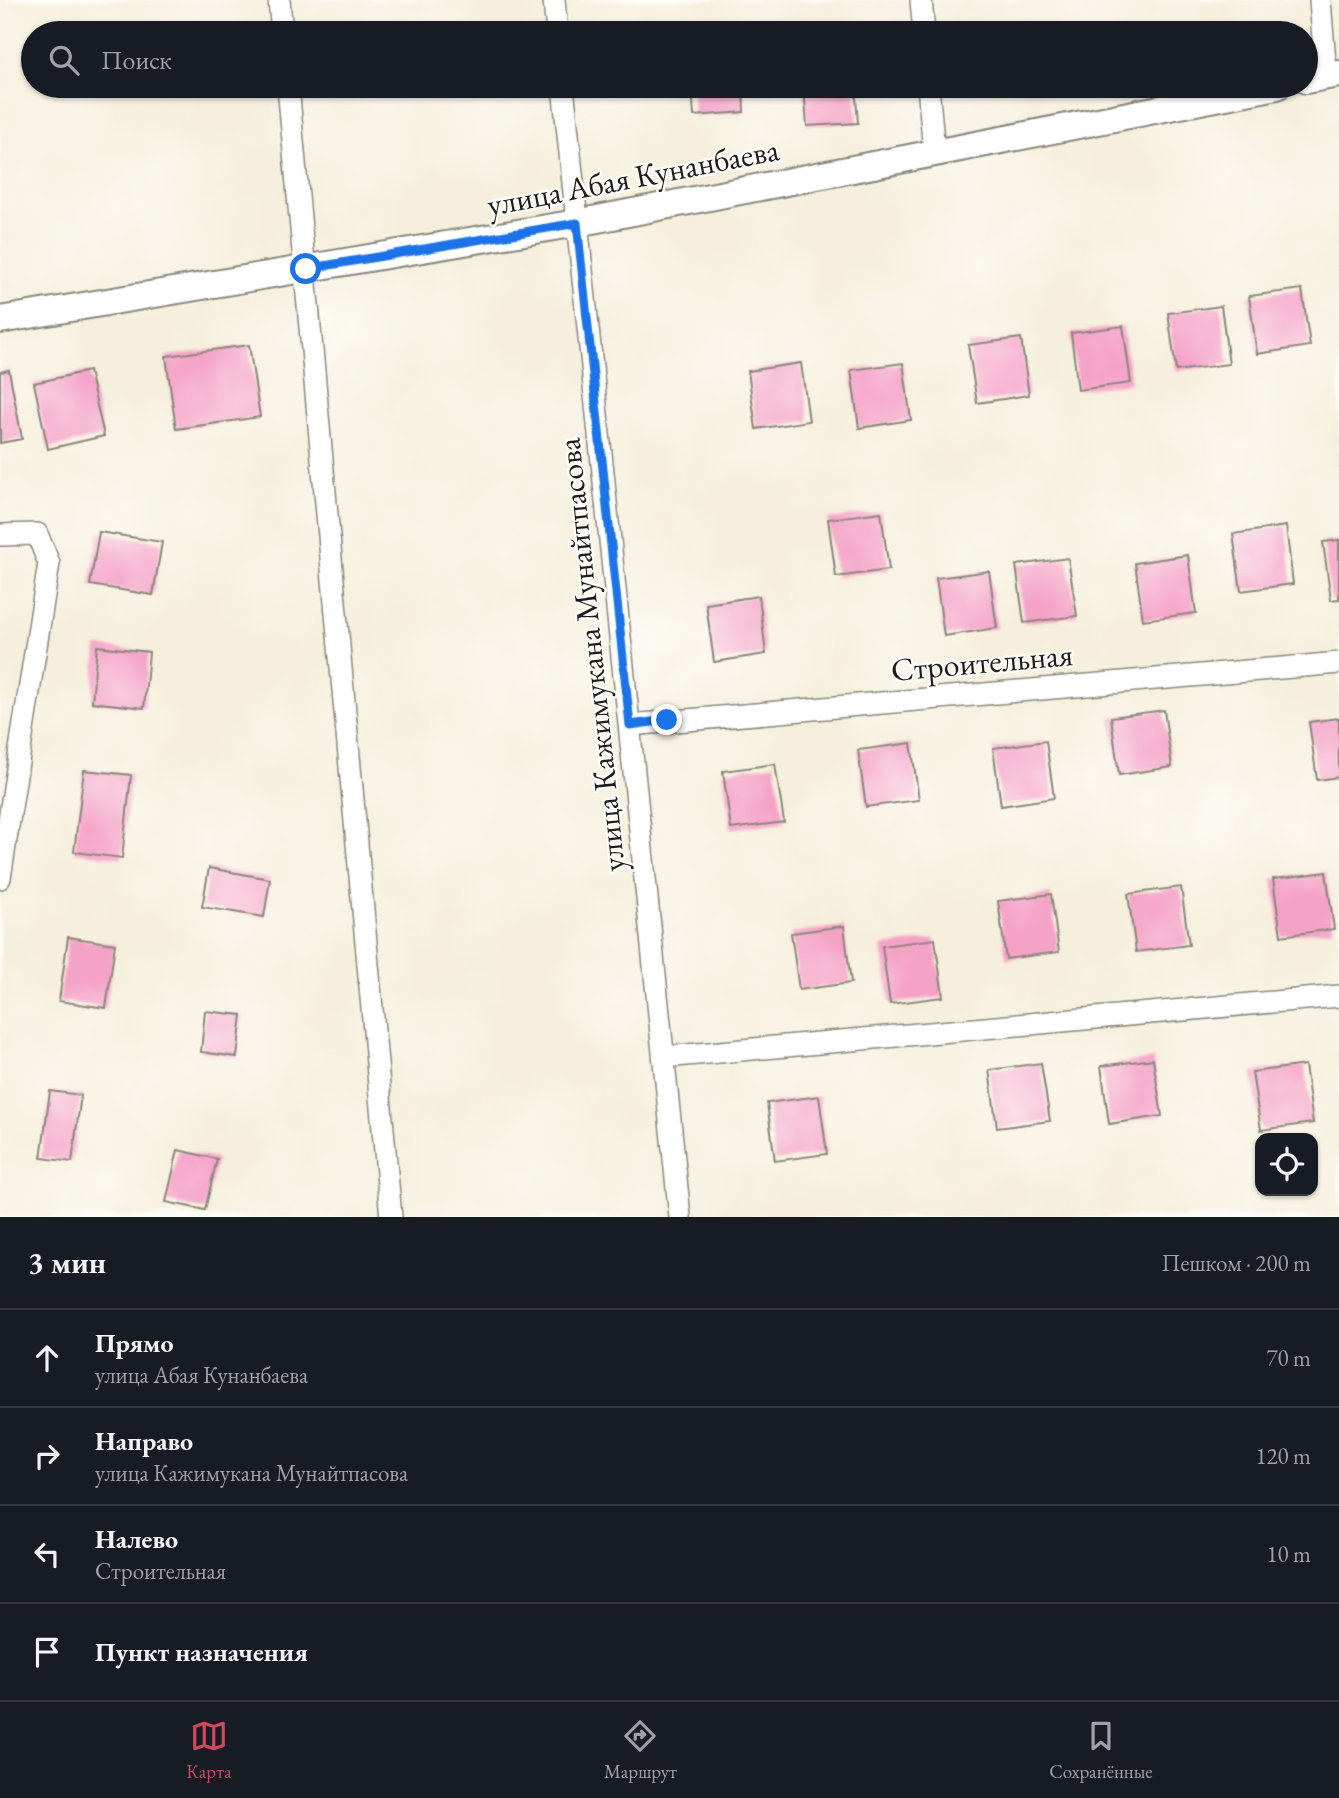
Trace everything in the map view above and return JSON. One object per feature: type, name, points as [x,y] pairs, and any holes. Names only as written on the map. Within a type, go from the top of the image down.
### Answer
[{"type":"street","points":[[279,0],[281,21]]},
{"type":"street","points":[[554,0],[556,21]]},
{"type":"street","points":[[921,0],[923,21]]},
{"type":"street","points":[[1320,0],[1324,77]]},
{"type":"street","points":[[289,98],[391,1217]]},
{"type":"street","name":"улица Кажимукана Мунайтпасова","points":[[564,98],[680,1217]]},
{"type":"street","points":[[930,98],[934,152]]},
{"type":"street","name":"улица Абая Кунанбаева","points":[[0,320],[577,223],[1215,98]]},
{"type":"street","points":[[0,535],[37,534],[49,563],[0,878]]},
{"type":"street","name":"Строительная","points":[[630,725],[1339,663]]},
{"type":"street","points":[[664,1057],[1339,996]]},
{"type":"building","points":[[693,98],[743,98],[744,112],[694,116]]},
{"type":"building","points":[[805,98],[856,98],[858,123],[807,126]]},
{"type":"building","points":[[1302,289],[1310,346],[1257,354],[1249,296]]},
{"type":"building","points":[[1221,306],[1229,364],[1176,371],[1168,313]]},
{"type":"building","points":[[1123,326],[1131,383],[1078,390],[1071,333]]},
{"type":"building","points":[[1021,338],[1029,395],[977,403],[968,345]]},
{"type":"building","points":[[249,345],[260,417],[176,429],[166,356]]},
{"type":"building","points":[[801,363],[809,421],[756,429],[748,371]]},
{"type":"building","points":[[903,363],[911,420],[859,428],[851,370]]},
{"type":"building","points":[[9,370],[22,439],[0,443],[0,372]]},
{"type":"building","points":[[89,371],[104,436],[48,449],[34,383]]},
{"type":"building","points":[[881,512],[889,570],[836,577],[828,519]]},
{"type":"building","points":[[1286,526],[1293,584],[1241,591],[1233,534]]},
{"type":"building","points":[[99,532],[162,542],[153,595],[90,585]]},
{"type":"building","points":[[1339,540],[1339,599],[1331,600],[1323,542]]},
{"type":"building","points":[[1188,555],[1196,613],[1143,620],[1135,563]]},
{"type":"building","points":[[1068,558],[1077,616],[1024,623],[1016,565]]},
{"type":"building","points":[[989,571],[997,628],[944,636],[936,578]]},
{"type":"building","points":[[759,596],[766,654],[714,662],[706,604]]},
{"type":"building","points":[[97,646],[149,652],[144,708],[92,702]]},
{"type":"building","points":[[1164,710],[1172,767],[1119,775],[1111,717]]},
{"type":"building","points":[[1339,718],[1339,777],[1317,780],[1309,722]]},
{"type":"building","points":[[1046,741],[1054,798],[1001,806],[993,748]]},
{"type":"building","points":[[911,743],[919,800],[866,807],[858,750]]},
{"type":"building","points":[[775,764],[784,822],[731,829],[723,771]]},
{"type":"building","points":[[84,770],[131,775],[122,858],[74,852]]},
{"type":"building","points":[[209,868],[270,879],[264,917],[202,907]]},
{"type":"building","points":[[1326,872],[1334,929],[1281,936],[1273,879]]},
{"type":"building","points":[[1181,887],[1189,945],[1136,952],[1128,894]]},
{"type":"building","points":[[1051,894],[1059,952],[1006,959],[998,901]]},
{"type":"building","points":[[844,926],[851,983],[799,990],[791,933]]},
{"type":"building","points":[[68,937],[115,944],[106,1008],[59,1001]]},
{"type":"building","points":[[935,939],[943,997],[890,1004],[882,946]]},
{"type":"building","points":[[205,1011],[242,1015],[237,1057],[201,1052]]},
{"type":"building","points":[[1153,1059],[1162,1116],[1109,1124],[1101,1066]]},
{"type":"building","points":[[1041,1063],[1050,1121],[997,1128],[989,1070]]},
{"type":"building","points":[[1305,1065],[1313,1123],[1261,1130],[1252,1072]]},
{"type":"building","points":[[50,1091],[81,1095],[72,1162],[41,1158]]},
{"type":"building","points":[[819,1096],[827,1154],[775,1161],[767,1103]]},
{"type":"building","points":[[178,1150],[217,1159],[205,1210],[166,1202]]},
{"type":"route","points":[[306,269],[577,223],[630,725],[667,720]]}]
